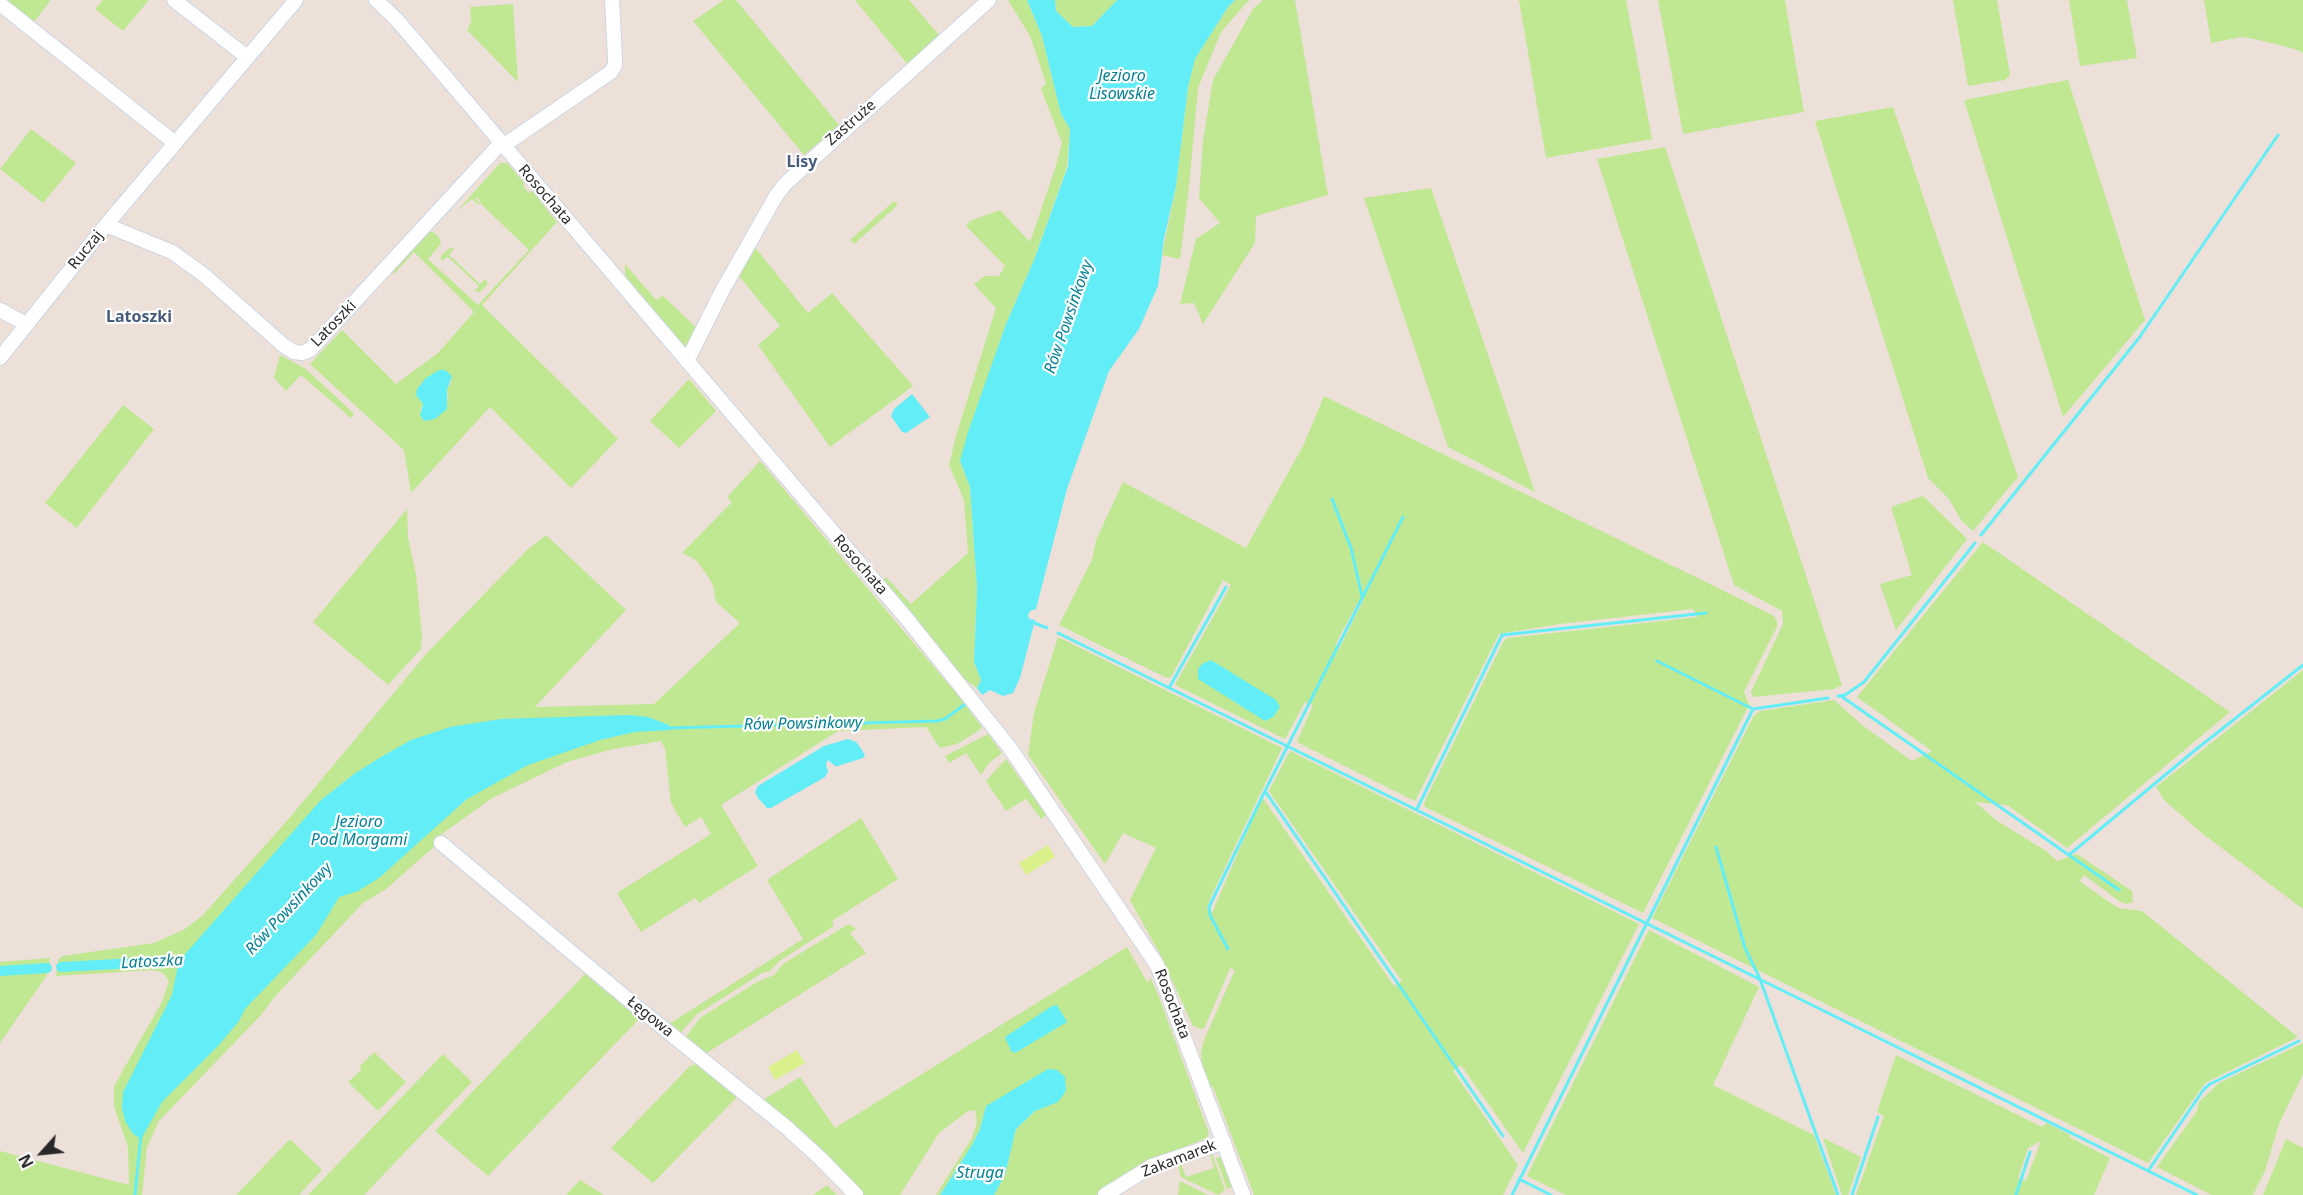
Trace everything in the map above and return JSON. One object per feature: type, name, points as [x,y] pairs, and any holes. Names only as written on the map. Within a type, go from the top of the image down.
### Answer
[{"type":"street","points":[[174,0],[247,57]]},
{"type":"street","name":"Ruczaj","points":[[0,358],[106,225],[296,0]]},
{"type":"street","name":"Rosochata","points":[[376,0],[397,20],[687,361],[967,693],[1010,748],[1157,965],[1243,1195]]},
{"type":"street","points":[[502,145],[611,72],[615,58],[612,0]]},
{"type":"street","name":"Zastruże","points":[[687,361],[722,291],[785,184],[989,0]]},
{"type":"street","points":[[0,3],[175,143]]},
{"type":"street","name":"Latoszki","points":[[106,225],[172,252],[204,275],[283,345],[294,352],[302,353],[311,348],[327,332],[502,145]]},
{"type":"street","points":[[0,310],[26,324]]},
{"type":"street","name":"Łęgowa","points":[[441,843],[631,1002],[786,1126],[856,1195]]},
{"type":"street","name":"Zakamarek","points":[[1105,1195],[1152,1166],[1224,1142]]},
{"type":"green space","points":[[3,0],[51,0],[33,23]]},
{"type":"green space","points":[[103,0],[149,0],[123,31],[95,9]]},
{"type":"green space","points":[[724,0],[736,0],[839,125],[804,155],[693,21]]},
{"type":"green space","points":[[855,0],[909,0],[939,35],[908,65]]},
{"type":"green space","points":[[1008,0],[1027,0],[1042,36],[1061,114],[1070,129],[1067,167],[1034,260],[1006,324],[960,461],[970,487],[977,589],[974,662],[981,680],[977,688],[960,676],[881,581],[886,577],[911,604],[968,553],[964,500],[949,465],[996,308],[974,284],[985,276],[999,276],[1005,266],[966,226],[970,221],[1000,210],[1030,242],[1062,143],[1041,89],[1046,83],[1030,36]]},
{"type":"green space","points":[[1055,0],[1117,0],[1092,26],[1073,27],[1056,11]]},
{"type":"green space","points":[[1235,0],[1249,0],[1221,32],[1198,88],[1180,259],[1162,255],[1176,186],[1188,87],[1195,59],[1228,7]]},
{"type":"green space","points":[[1263,0],[1295,0],[1328,195],[1256,216],[1255,243],[1203,324],[1194,303],[1180,304],[1196,239],[1220,223],[1199,198],[1203,141],[1213,80],[1253,9]]},
{"type":"green space","points":[[1519,0],[1626,0],[1652,139],[1546,158]]},
{"type":"green space","points":[[1658,0],[1785,0],[1804,112],[1683,134]]},
{"type":"green space","points":[[1953,0],[1997,0],[2010,75],[2005,80],[1968,86]]},
{"type":"green space","points":[[2069,0],[2127,0],[2137,58],[2080,66]]},
{"type":"green space","points":[[2204,0],[2303,0],[2303,53],[2295,49],[2241,37],[2211,43]]},
{"type":"green space","points":[[513,4],[518,82],[467,30],[471,22],[470,7]]},
{"type":"green space","points":[[2068,80],[2145,320],[2063,417],[1964,100]]},
{"type":"green space","points":[[1893,107],[2018,477],[1973,531],[1961,520],[1949,499],[1928,478],[1815,121]]},
{"type":"green space","points":[[31,129],[76,163],[43,203],[0,169]]},
{"type":"green space","points":[[1665,147],[1842,685],[1834,689],[1753,697],[1751,692],[1783,624],[1782,611],[1734,585],[1597,159]]},
{"type":"green space","points":[[500,163],[507,163],[525,184],[523,186],[529,193],[532,191],[557,222],[482,305],[618,439],[571,488],[490,407],[411,493],[404,450],[310,364],[342,330],[396,384],[438,353],[474,312],[414,252],[394,274],[392,271],[428,232],[433,232],[439,237],[441,244],[428,259],[478,305],[529,250],[480,203],[472,199],[457,211]],"holes":[[[452,380],[447,390],[448,399],[420,411],[423,404],[416,395],[421,383]]]},
{"type":"green space","points":[[1431,188],[1535,492],[1448,447],[1364,198]]},
{"type":"green space","points":[[894,201],[898,205],[854,244],[850,240]]},
{"type":"green space","points":[[754,246],[808,313],[832,293],[913,386],[830,447],[758,345],[780,326],[738,275]]},
{"type":"green space","points":[[452,248],[454,249],[449,255],[480,284],[485,279],[487,281],[487,285],[480,292],[474,291],[479,286],[448,257],[441,261],[441,256]]},
{"type":"green space","points":[[625,264],[656,300],[663,296],[700,331],[692,347],[684,347],[629,284],[625,274]]},
{"type":"green space","points":[[280,355],[306,369],[354,414],[351,418],[301,375],[286,391],[274,378]]},
{"type":"green space","points":[[689,379],[716,411],[679,448],[650,421]]},
{"type":"green space","points":[[1324,396],[1774,616],[1777,627],[1744,692],[1749,705],[1643,913],[1425,807],[1424,803],[1507,638],[1698,617],[1693,609],[1560,624],[1499,634],[1415,801],[1297,742],[1313,705],[1305,702],[1285,739],[1175,685],[1231,585],[1223,580],[1171,677],[1167,678],[1059,625],[1092,560],[1096,540],[1123,482],[1246,548],[1303,446]],"holes":[[[1364,599],[1339,649],[1336,643],[1357,604]]]},
{"type":"green space","points":[[123,405],[154,429],[77,528],[45,503]]},
{"type":"green space","points":[[760,461],[961,699],[982,727],[978,731],[957,744],[940,748],[926,727],[838,731],[721,805],[758,866],[699,903],[695,898],[641,932],[617,893],[711,834],[701,817],[685,827],[671,803],[665,749],[661,741],[613,749],[567,762],[492,798],[439,836],[435,846],[386,889],[363,903],[277,994],[261,1015],[159,1121],[147,1147],[142,1195],[0,1195],[0,1151],[129,1185],[128,1147],[114,1107],[114,1086],[162,1002],[169,981],[163,973],[154,970],[56,976],[58,960],[62,956],[154,943],[185,929],[202,916],[286,822],[427,653],[527,550],[546,535],[626,610],[535,707],[654,704],[740,623],[716,602],[713,585],[696,560],[682,553],[732,502],[727,497]]},
{"type":"green space","points":[[1923,496],[1967,539],[1896,630],[1880,584],[1912,575],[1891,507]]},
{"type":"green space","points":[[407,509],[408,537],[416,575],[422,635],[421,649],[388,685],[313,622]]},
{"type":"green space","points":[[1983,542],[2230,712],[2067,848],[2007,805],[1975,802],[1996,820],[2046,851],[2057,861],[2077,854],[2132,891],[2133,902],[2126,904],[2084,875],[2079,881],[2118,908],[2142,911],[2298,1037],[2205,1083],[2148,1163],[1652,918],[1753,717],[1760,711],[1834,700],[1862,725],[1912,761],[1932,751],[1857,697]]},
{"type":"green space","points":[[1058,637],[1282,748],[1210,899],[1207,908],[1212,913],[1262,797],[1394,986],[1402,981],[1269,791],[1290,751],[1639,924],[1523,1153],[1461,1065],[1453,1071],[1518,1165],[1503,1195],[1254,1195],[1213,1087],[1210,1087],[1202,1065],[1201,1053],[1204,1040],[1235,970],[1230,968],[1205,1027],[1201,1029],[1193,1026],[1160,954],[1130,900],[1156,848],[1123,833],[1105,864],[1028,755],[1034,713]]},
{"type":"green space","points":[[2303,670],[2303,909],[2203,834],[2164,800],[2156,787]]},
{"type":"green space","points":[[988,734],[1002,753],[989,763],[981,775],[966,753],[949,763],[945,756]]},
{"type":"green space","points":[[1006,759],[1046,815],[1041,819],[1026,799],[1006,811],[986,781]]},
{"type":"green space","points":[[861,818],[898,879],[832,921],[834,926],[781,960],[770,971],[762,973],[696,1015],[680,1034],[669,1024],[803,939],[767,880]]},
{"type":"green space","points":[[1048,845],[1055,857],[1026,875],[1019,863]]},
{"type":"green space","points":[[847,925],[856,929],[850,933],[866,953],[705,1054],[685,1038],[700,1018],[757,982],[774,975],[783,964]]},
{"type":"green space","points":[[1649,930],[1759,987],[1713,1085],[1814,1135],[1836,1195],[1566,1195],[1527,1176]]},
{"type":"green space","points":[[1127,947],[1147,982],[1151,979],[1159,997],[1209,1133],[1206,1138],[1138,1167],[1096,1195],[994,1195],[1005,1175],[1016,1129],[1035,1111],[1058,1102],[986,1106],[980,1129],[972,1145],[940,1195],[936,1195],[972,1138],[977,1122],[975,1110],[968,1111],[939,1133],[900,1195],[861,1195],[763,1100],[800,1077],[835,1128]]},
{"type":"green space","points":[[50,958],[45,978],[0,1043],[0,962]]},
{"type":"green space","points":[[588,971],[642,1016],[488,1176],[435,1131]]},
{"type":"green space","points":[[2303,1043],[2303,1074],[2279,1124],[2265,1171],[2253,1195],[2212,1195],[2157,1167],[2197,1111],[2199,1102],[2219,1083]]},
{"type":"green space","points":[[797,1050],[805,1063],[775,1080],[768,1067]]},
{"type":"green space","points":[[374,1052],[406,1082],[378,1111],[348,1082],[361,1070],[360,1066]]},
{"type":"green space","points":[[443,1054],[472,1082],[364,1195],[308,1195]]},
{"type":"green space","points":[[1896,1055],[2042,1127],[2047,1123],[2110,1158],[2094,1195],[1856,1195],[1884,1116],[1877,1112]],"holes":[[[2041,1141],[2026,1181],[2018,1178],[2028,1148]]]},
{"type":"green space","points":[[699,1063],[738,1096],[653,1183],[611,1148],[690,1066]]},
{"type":"green space","points":[[1823,1138],[1861,1157],[1848,1195],[1842,1195]]},
{"type":"green space","points":[[290,1139],[322,1170],[299,1195],[236,1195]]},
{"type":"green space","points":[[2286,1139],[2303,1148],[2303,1195],[2263,1195]]},
{"type":"green space","points":[[1210,1154],[1212,1154],[1225,1190],[1218,1195],[1181,1177],[1178,1165],[1181,1164],[1186,1177],[1214,1168]]},
{"type":"green space","points":[[1224,1156],[1233,1184],[1233,1187],[1227,1189],[1216,1158]]},
{"type":"green space","points":[[580,1180],[604,1195],[566,1195]]},
{"type":"green space","points":[[1180,1181],[1208,1195],[1178,1195]]},
{"type":"green space","points":[[827,1185],[837,1195],[813,1195]]},
{"type":"water","name":"Jezioro Lisowskie","points":[[1027,0],[1055,0],[1056,11],[1073,27],[1092,26],[1117,0],[1235,0],[1228,7],[1195,59],[1188,87],[1176,186],[1164,239],[1158,286],[1139,329],[1109,371],[1067,489],[1036,609],[1030,611],[1028,615],[1029,619],[1035,620],[1020,678],[1013,693],[1003,696],[990,690],[982,695],[977,688],[981,680],[974,662],[977,589],[970,487],[960,461],[1006,324],[1034,260],[1068,166],[1070,129],[1061,114],[1042,36]]},
{"type":"water","points":[[439,370],[445,370],[452,376],[447,390],[447,409],[435,419],[424,421],[420,415],[423,404],[416,395],[417,389],[426,378]]},
{"type":"water","points":[[912,394],[930,417],[906,433],[902,432],[891,416],[894,409]]},
{"type":"water","points":[[1211,660],[1276,700],[1280,707],[1273,717],[1265,721],[1198,679],[1198,669],[1202,664]]},
{"type":"water","name":"Jezioro Pod Morgami","points":[[629,715],[648,717],[669,725],[670,730],[635,732],[600,740],[528,765],[467,799],[379,878],[358,891],[339,897],[316,935],[245,1009],[239,1021],[219,1045],[162,1102],[141,1139],[133,1134],[125,1121],[122,1108],[123,1092],[172,995],[179,961],[320,801],[354,774],[381,757],[411,740],[450,727],[501,719]]},
{"type":"water","points":[[848,739],[856,742],[860,747],[865,755],[863,758],[838,766],[828,760],[826,764],[828,772],[825,777],[771,808],[767,808],[758,798],[755,792],[758,786],[824,746]]},
{"type":"water","points":[[1057,1005],[1067,1022],[1015,1053],[1011,1051],[1005,1037]]},
{"type":"water","name":"Struga","points":[[1048,1069],[1057,1070],[1065,1077],[1066,1091],[1058,1102],[1035,1111],[1016,1129],[1005,1175],[994,1195],[940,1195],[972,1145],[980,1129],[986,1106]]},
{"type":"waterway","points":[[1981,535],[2139,338],[2278,135]]},
{"type":"waterway","points":[[1332,499],[1351,548],[1362,596]]},
{"type":"waterway","points":[[1403,517],[1265,791],[1503,1136]]},
{"type":"waterway","points":[[1838,696],[1845,695],[1864,682],[1975,543]]},
{"type":"waterway","points":[[1169,688],[1226,587]]},
{"type":"waterway","points":[[1417,809],[1502,635],[1706,613]]},
{"type":"waterway","points":[[1032,622],[1047,628]]},
{"type":"waterway","points":[[1058,633],[2197,1195]]},
{"type":"waterway","points":[[1657,661],[1753,709],[1828,698]]},
{"type":"waterway","points":[[2069,855],[2194,751],[2303,665]]},
{"type":"waterway","points":[[1841,696],[2119,890]]},
{"type":"waterway","name":"Rów Powsinkowy","points":[[668,728],[937,721],[945,719],[968,702]]},
{"type":"waterway","points":[[1512,1195],[1753,709]]},
{"type":"waterway","points":[[1228,949],[1210,915],[1209,907],[1265,791]]},
{"type":"waterway","points":[[1716,847],[1745,948],[1760,979],[1838,1195]]},
{"type":"waterway","name":"Latoszka","points":[[61,967],[192,960]]},
{"type":"waterway","name":"Latoszka","points":[[0,971],[47,968]]},
{"type":"waterway","points":[[2148,1171],[2204,1089],[2299,1041]]},
{"type":"waterway","points":[[1852,1195],[1878,1117]]},
{"type":"waterway","name":"Rów Powsinkowy","points":[[135,1195],[141,1135]]},
{"type":"waterway","points":[[2016,1195],[2030,1152]]},
{"type":"waterway","points":[[1519,1179],[1551,1195]]},
{"type":"district","name":"Lisy","points":[[802,162]]},
{"type":"district","name":"Latoszki","points":[[139,317]]}]
